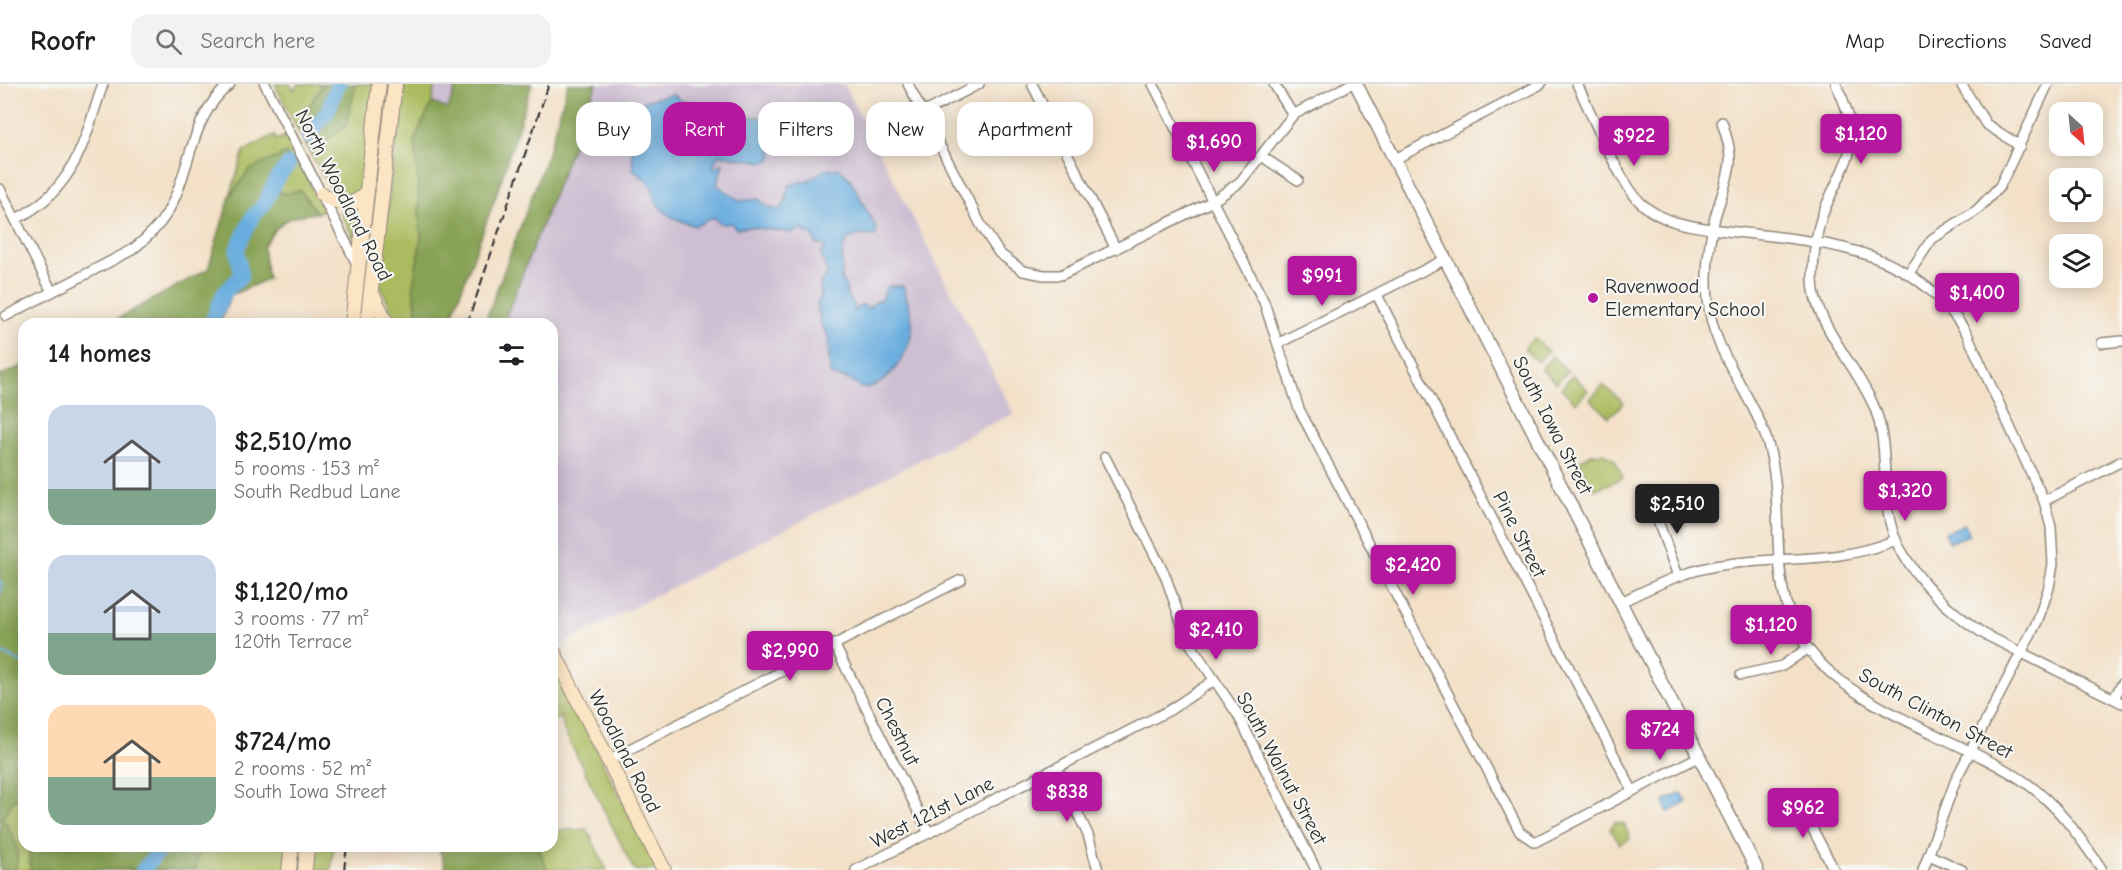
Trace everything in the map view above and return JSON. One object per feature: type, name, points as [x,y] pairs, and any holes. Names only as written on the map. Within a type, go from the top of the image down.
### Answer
[{"type":"main road","points":[[353,318],[379,84]]},
{"type":"main road","points":[[368,318],[395,84]]},
{"type":"main road","points":[[322,194],[345,204],[358,201],[367,192]]},
{"type":"main road","name":"North Woodland Road","points":[[358,266],[384,318]]},
{"type":"main road","name":"Woodland Road","points":[[558,661],[664,870]]},
{"type":"main road","points":[[289,870],[291,852]]},
{"type":"main road","points":[[305,870],[307,852]]},
{"type":"street","points":[[16,219],[43,203],[67,179],[81,149],[103,84]]},
{"type":"street","points":[[6,316],[132,250],[159,226],[173,200],[202,116],[215,98],[230,84]]},
{"type":"street","name":"North Woodland Road","points":[[265,84],[358,266]]},
{"type":"street","points":[[908,84],[917,102]]},
{"type":"street","points":[[944,102],[979,84]]},
{"type":"street","points":[[1032,84],[1116,249]]},
{"type":"street","points":[[1153,84],[1250,273],[1279,343],[1285,372],[1299,409],[1520,832],[1535,842],[1700,756]]},
{"type":"street","points":[[1274,84],[1293,115]]},
{"type":"street","points":[[945,155],[981,225],[999,253],[1023,271],[1062,275],[1213,201],[1240,182],[1293,115],[1351,84]]},
{"type":"street","name":"South Iowa Street","points":[[1356,84],[1757,870]]},
{"type":"street","points":[[1395,159],[1541,84]]},
{"type":"street","points":[[1577,84],[1625,181],[1642,203],[1672,221],[1879,257],[1910,273],[1942,299],[1967,334],[2044,501],[2050,527],[2053,564],[2045,603],[2023,651],[1950,791],[1923,870]]},
{"type":"street","points":[[1836,84],[1850,117],[1852,147],[1846,166],[1823,213],[1813,277],[1816,302],[1865,387],[1881,426],[1891,523],[1896,540],[1920,579],[1952,612],[1984,634],[2023,651],[2118,700],[2122,684]]},
{"type":"street","points":[[1961,84],[1986,124],[2020,146]]},
{"type":"street","points":[[1910,273],[1932,239],[1977,210],[1996,191],[2020,146],[2048,84]]},
{"type":"street","name":"South Clinton Street","points":[[1722,122],[1730,161],[1712,229],[1707,284],[1710,314],[1722,352],[1767,442],[1775,476],[1779,560],[1784,600],[1808,649],[1844,684],[2025,782],[2059,810],[2101,868]]},
{"type":"street","points":[[1261,156],[1299,180]]},
{"type":"street","points":[[0,189],[52,292]]},
{"type":"street","points":[[1279,343],[1446,259]]},
{"type":"street","name":"Pine Street","points":[[1377,295],[1632,790]]},
{"type":"street","points":[[2102,343],[2122,341]]},
{"type":"street","name":"South Walnut Street","points":[[1105,457],[1165,575],[1187,639],[1238,716],[1316,870]]},
{"type":"street","points":[[2044,501],[2122,461]]},
{"type":"street","points":[[1651,502],[1678,576]]},
{"type":"street","points":[[1621,602],[1678,576],[1727,564],[1815,560],[1852,555],[1896,540]]},
{"type":"street","points":[[608,760],[961,580]]},
{"type":"street","name":"Chestnut","points":[[834,644],[929,833]]},
{"type":"street","points":[[1741,675],[1782,666],[1808,649]]},
{"type":"street","name":"West 121st Lane","points":[[856,870],[1170,710],[1213,681]]},
{"type":"street","points":[[1057,769],[1088,835],[1098,870]]},
{"type":"street","points":[[1804,797],[1809,822],[1834,870]]},
{"type":"street","points":[[1929,855],[1962,870]]},
{"type":"shaded area","points":[[435,84],[457,84],[448,109],[432,103]]},
{"type":"shaded area","points":[[597,84],[844,84],[853,102],[758,102],[758,156],[854,156],[854,103],[866,127],[866,156],[881,156],[1014,414],[984,427],[560,645],[558,641],[558,318],[505,318],[576,138],[576,156],[651,156],[651,102],[590,102]]},
{"type":"green space","points":[[275,84],[290,84],[294,90],[298,84],[323,84],[296,127]]},
{"type":"green space","points":[[323,84],[356,84],[346,126],[310,153],[296,127]]},
{"type":"green space","points":[[356,84],[375,84],[362,189],[350,199],[335,196],[310,153],[346,126]]},
{"type":"green space","points":[[405,84],[435,84],[432,103],[415,138],[421,239],[413,286],[418,318],[394,318],[379,282],[397,131]]},
{"type":"green space","points":[[457,84],[532,84],[497,193],[451,318],[418,318],[413,286],[421,239],[415,138],[432,103],[448,109]]},
{"type":"green space","points":[[568,84],[597,84],[590,102],[576,102],[576,138],[505,318],[486,318],[548,153]]},
{"type":"green space","points":[[274,135],[276,140],[286,136],[323,210],[317,213],[300,190],[285,194],[274,189],[274,179],[249,170],[230,196],[244,151]]},
{"type":"green space","points":[[286,153],[293,168],[274,179],[274,189],[285,194],[300,190],[317,213],[290,218],[274,231],[263,247],[268,279],[231,295],[222,318],[119,318],[208,269],[230,196],[249,170]]},
{"type":"green space","points":[[360,207],[357,237],[353,237],[340,212]]},
{"type":"green space","points":[[1534,338],[1548,351],[1538,362],[1524,349]]},
{"type":"green space","points":[[1552,356],[1568,371],[1556,383],[1541,369]]},
{"type":"green space","points":[[18,368],[18,852],[291,852],[289,870],[0,870],[0,376]]},
{"type":"green space","points":[[18,368],[18,800],[13,801],[3,818],[17,849],[15,870],[0,870],[0,376]]},
{"type":"green space","points":[[1573,375],[1588,390],[1576,403],[1561,388]]},
{"type":"green space","points":[[1603,385],[1624,403],[1609,417],[1590,399]]},
{"type":"green space","points":[[1604,453],[1615,460],[1623,478],[1594,490],[1579,461],[1592,454]]},
{"type":"green space","points":[[558,674],[657,870],[634,870],[564,730],[561,717],[558,718]]},
{"type":"green space","points":[[1615,822],[1624,824],[1630,839],[1620,844],[1610,829]]},
{"type":"green space","points":[[587,829],[607,870],[547,870],[540,852],[558,852],[558,831]]},
{"type":"green space","points":[[29,852],[199,852],[196,870],[30,870]]},
{"type":"green space","points":[[314,852],[333,852],[331,870],[312,870]]},
{"type":"green space","points":[[440,852],[540,852],[547,870],[446,870]]},
{"type":"water","points":[[673,94],[682,101],[691,102],[663,102],[663,156],[718,156],[713,166],[714,168],[723,163],[717,185],[740,201],[759,199],[768,207],[779,210],[785,203],[789,185],[809,180],[824,170],[839,168],[851,180],[877,230],[876,235],[856,236],[846,242],[842,254],[841,279],[846,287],[847,296],[854,304],[855,311],[861,304],[869,308],[881,300],[888,286],[903,286],[909,306],[911,337],[902,358],[888,376],[871,387],[861,388],[850,380],[830,375],[828,336],[821,325],[817,304],[821,295],[820,284],[827,273],[821,254],[825,248],[822,244],[817,245],[812,234],[806,234],[804,230],[792,233],[750,227],[736,229],[731,223],[721,223],[714,217],[696,226],[680,221],[661,208],[653,195],[652,186],[633,169],[632,156],[651,156],[651,102],[644,101]]},
{"type":"water","points":[[746,117],[758,117],[758,156],[772,156],[765,162],[726,156],[746,156]]},
{"type":"water","points":[[1965,524],[1969,535],[1949,543],[1945,532]]},
{"type":"water","points":[[1682,793],[1687,802],[1670,812],[1667,811],[1664,801]]},
{"type":"waterway","points":[[308,136],[328,111],[338,84]]},
{"type":"waterway","points":[[214,318],[224,293],[241,276],[237,249],[253,216],[263,206],[277,178],[289,164]]},
{"type":"waterway","points":[[0,581],[2,584],[0,594]]},
{"type":"waterway","points":[[0,652],[18,661]]},
{"type":"waterway","points":[[143,870],[158,852]]},
{"type":"railway","points":[[469,318],[549,84]]},
{"type":"railway","points":[[344,870],[346,852]]},
{"type":"place","name":"Ravenwood Elementary School","points":[[1593,298]]}]
